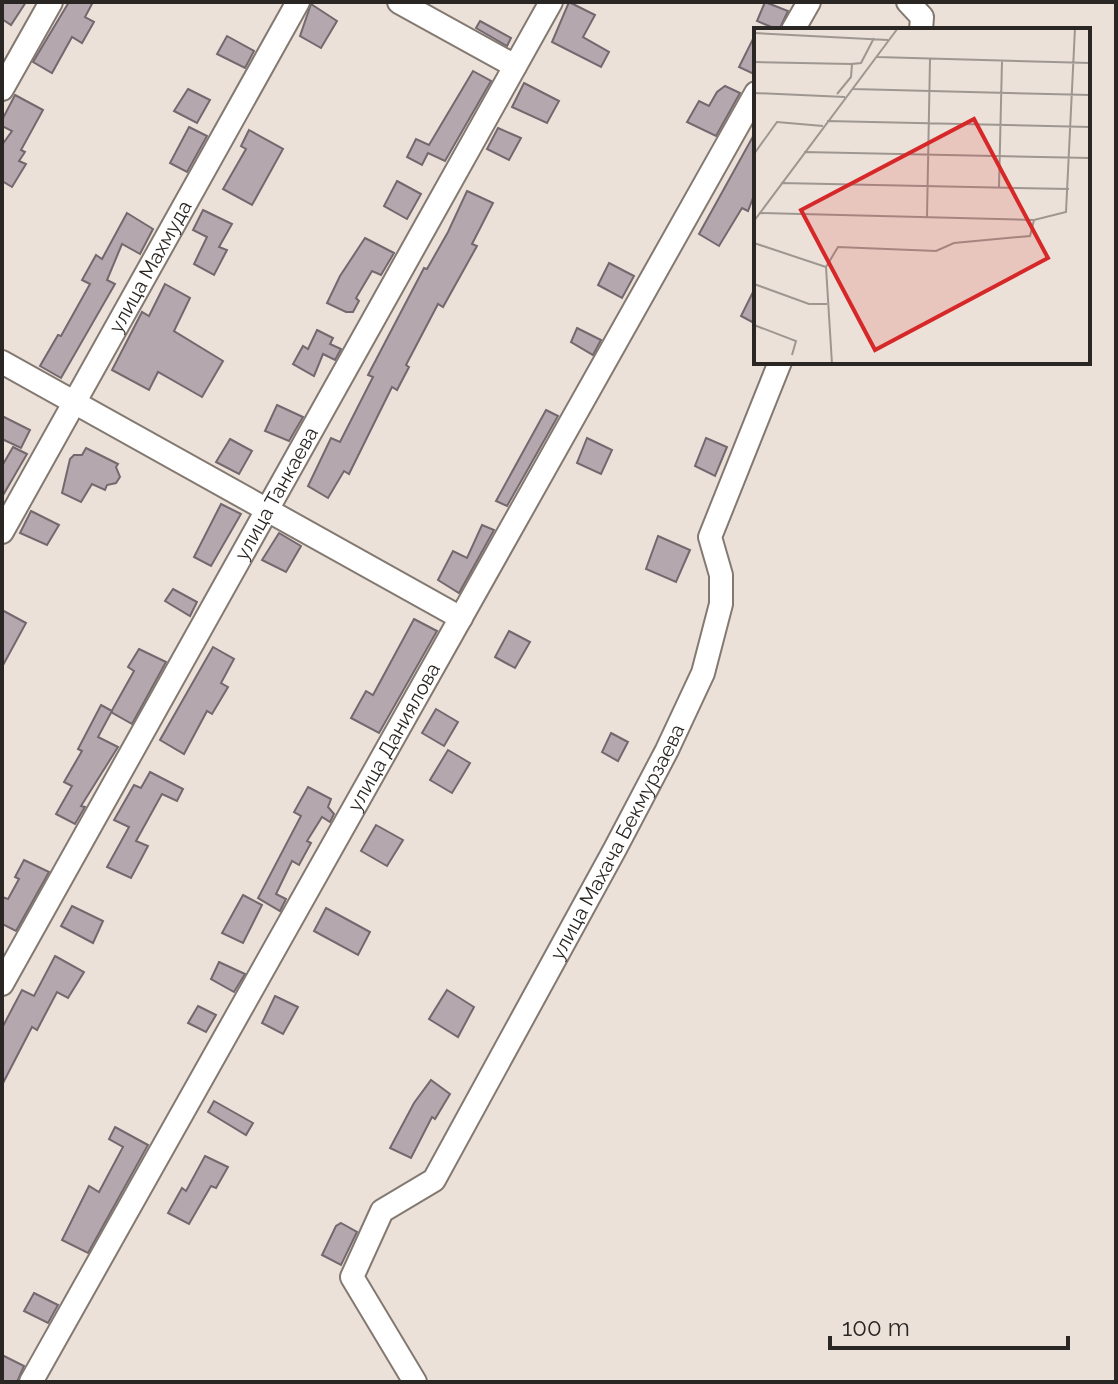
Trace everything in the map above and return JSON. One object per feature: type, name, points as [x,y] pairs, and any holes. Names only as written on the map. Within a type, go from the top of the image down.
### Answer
[{"type":"street","points":[[2,89],[51,2]]},
{"type":"street","name":"улица Махмуда","points":[[2,532],[298,2]]},
{"type":"street","points":[[399,2],[515,66]]},
{"type":"street","name":"улица Танкаева","points":[[2,984],[551,2]]},
{"type":"street","points":[[794,28],[809,2]]},
{"type":"street","points":[[908,2],[922,17],[921,28]]},
{"type":"street","name":"улица Даниялова","points":[[31,1382],[754,97]]},
{"type":"street","points":[[2,362],[461,618]]},
{"type":"street","name":"улица Махача Бекмурзаева","points":[[415,1382],[352,1277],[382,1211],[434,1180],[615,849],[703,673],[721,604],[721,575],[710,537],[779,364]]},
{"type":"building","points":[[2,2],[26,2],[11,25],[2,19]]},
{"type":"building","points":[[69,2],[93,2],[85,17],[94,22],[82,43],[72,37],[52,73],[33,62]]},
{"type":"building","points":[[569,2],[595,15],[583,37],[609,52],[601,67],[552,42]]},
{"type":"building","points":[[765,2],[788,11],[780,28],[757,21]]},
{"type":"building","points":[[311,4],[337,21],[321,48],[300,36]]},
{"type":"building","points":[[480,21],[511,38],[507,46],[476,28]]},
{"type":"building","points":[[227,36],[254,51],[245,68],[217,54]]},
{"type":"building","points":[[754,37],[754,74],[739,67]]},
{"type":"building","points":[[473,71],[491,81],[445,161],[428,153],[422,165],[407,157],[416,139],[429,145]]},
{"type":"building","points":[[524,83],[559,101],[547,123],[512,107]]},
{"type":"building","points":[[725,86],[740,93],[716,136],[687,122],[699,101],[709,106],[717,92]]},
{"type":"building","points":[[188,89],[210,100],[197,123],[174,111]]},
{"type":"building","points":[[15,95],[43,110],[21,150],[25,152],[19,161],[26,164],[12,187],[2,181],[2,145],[12,131],[2,126],[2,120]]},
{"type":"building","points":[[189,127],[207,136],[187,172],[170,163]]},
{"type":"building","points":[[498,128],[521,138],[509,160],[487,149]]},
{"type":"building","points":[[249,130],[283,149],[252,205],[223,189],[246,149],[241,146]]},
{"type":"building","points":[[754,135],[754,195],[748,211],[742,208],[719,246],[699,234]]},
{"type":"building","points":[[397,181],[421,194],[407,219],[384,206]]},
{"type":"building","points":[[467,191],[493,203],[472,244],[477,246],[443,307],[438,304],[406,365],[409,367],[397,390],[392,387],[349,474],[344,471],[328,498],[308,486],[331,438],[340,442],[373,377],[368,375],[424,268],[427,269],[448,232]]},
{"type":"building","points":[[203,210],[232,224],[219,247],[227,250],[214,275],[194,264],[207,237],[193,230]]},
{"type":"building","points":[[127,213],[153,229],[140,254],[122,244],[107,280],[115,284],[61,378],[40,366],[90,284],[82,280],[96,255],[102,259]]},
{"type":"building","points":[[365,238],[394,253],[381,275],[372,271],[356,298],[359,301],[353,312],[346,312],[327,303],[340,276]]},
{"type":"building","points":[[609,263],[634,276],[622,298],[598,285]]},
{"type":"building","points":[[165,284],[190,298],[174,331],[223,361],[202,397],[158,372],[149,390],[112,370],[142,312],[149,316]]},
{"type":"building","points":[[754,290],[754,323],[741,316]]},
{"type":"building","points":[[577,328],[601,340],[593,355],[571,342]]},
{"type":"building","points":[[317,330],[333,338],[330,344],[341,349],[335,360],[323,354],[314,376],[293,364],[303,346],[308,349]]},
{"type":"building","points":[[277,405],[303,417],[289,441],[265,431]]},
{"type":"building","points":[[546,410],[558,416],[507,506],[496,501]]},
{"type":"building","points":[[2,416],[30,430],[21,448],[2,439]]},
{"type":"building","points":[[587,438],[612,450],[601,474],[577,463]]},
{"type":"building","points":[[706,438],[727,447],[715,476],[695,466]]},
{"type":"building","points":[[230,439],[252,451],[239,474],[216,462]]},
{"type":"building","points":[[13,447],[27,454],[2,497],[2,466]]},
{"type":"building","points":[[86,448],[118,464],[116,467],[120,477],[116,483],[107,485],[105,490],[92,484],[81,502],[62,493],[70,459],[74,455],[82,455]]},
{"type":"building","points":[[221,504],[241,514],[211,566],[194,557]]},
{"type":"building","points":[[31,511],[59,525],[47,545],[20,533]]},
{"type":"building","points":[[482,525],[494,530],[459,593],[438,580],[453,551],[467,558]]},
{"type":"building","points":[[279,533],[301,546],[286,572],[262,560]]},
{"type":"building","points":[[658,536],[690,550],[676,582],[646,569]]},
{"type":"building","points":[[173,589],[197,602],[190,616],[165,601]]},
{"type":"building","points":[[2,610],[26,623],[2,667]]},
{"type":"building","points":[[414,619],[437,631],[379,733],[351,718],[366,691],[373,695]]},
{"type":"building","points":[[509,631],[530,642],[515,668],[495,657]]},
{"type":"building","points":[[213,647],[234,659],[221,683],[228,687],[212,714],[207,711],[184,754],[160,740]]},
{"type":"building","points":[[139,649],[166,662],[132,724],[111,712],[134,671],[128,667]]},
{"type":"building","points":[[101,705],[112,711],[98,737],[118,747],[81,806],[85,807],[75,824],[56,814],[72,786],[64,782],[82,751],[78,749]]},
{"type":"building","points":[[436,709],[458,722],[444,746],[422,733]]},
{"type":"building","points":[[611,733],[628,742],[618,761],[602,752]]},
{"type":"building","points":[[448,750],[470,763],[452,793],[430,780]]},
{"type":"building","points":[[150,772],[183,789],[177,801],[162,794],[136,841],[148,846],[131,878],[107,867],[129,827],[114,820],[134,785],[141,788]]},
{"type":"building","points":[[308,787],[331,799],[328,807],[334,814],[330,822],[322,817],[307,841],[311,843],[299,865],[292,861],[276,894],[286,899],[280,911],[258,898],[301,816],[294,812]]},
{"type":"building","points":[[376,825],[403,840],[387,866],[361,851]]},
{"type":"building","points":[[24,860],[49,872],[16,931],[2,924],[2,897],[8,899],[19,879],[15,877]]},
{"type":"building","points":[[243,895],[262,905],[243,943],[222,933]]},
{"type":"building","points":[[72,906],[103,921],[93,943],[61,926]]},
{"type":"building","points":[[326,908],[370,932],[358,955],[314,931]]},
{"type":"building","points":[[55,956],[84,972],[68,998],[57,992],[37,1030],[32,1027],[2,1085],[2,1028],[22,990],[34,996]]},
{"type":"building","points":[[219,962],[245,974],[234,992],[211,979]]},
{"type":"building","points":[[447,990],[474,1007],[458,1037],[429,1019]]},
{"type":"building","points":[[275,996],[298,1007],[283,1034],[262,1023]]},
{"type":"building","points":[[198,1006],[216,1015],[206,1032],[188,1023]]},
{"type":"building","points":[[431,1080],[450,1094],[435,1119],[432,1117],[411,1158],[390,1148],[414,1103]]},
{"type":"building","points":[[214,1101],[253,1123],[246,1135],[208,1112]]},
{"type":"building","points":[[115,1127],[148,1145],[88,1253],[62,1240],[89,1186],[99,1192],[123,1147],[109,1139]]},
{"type":"building","points":[[205,1156],[228,1167],[216,1188],[211,1186],[189,1224],[168,1213],[182,1188],[186,1191]]},
{"type":"building","points":[[341,1223],[357,1232],[341,1265],[322,1255],[336,1226]]},
{"type":"building","points":[[34,1293],[58,1305],[48,1323],[24,1311]]},
{"type":"building","points":[[2,1355],[24,1366],[17,1382],[2,1382]]}]
